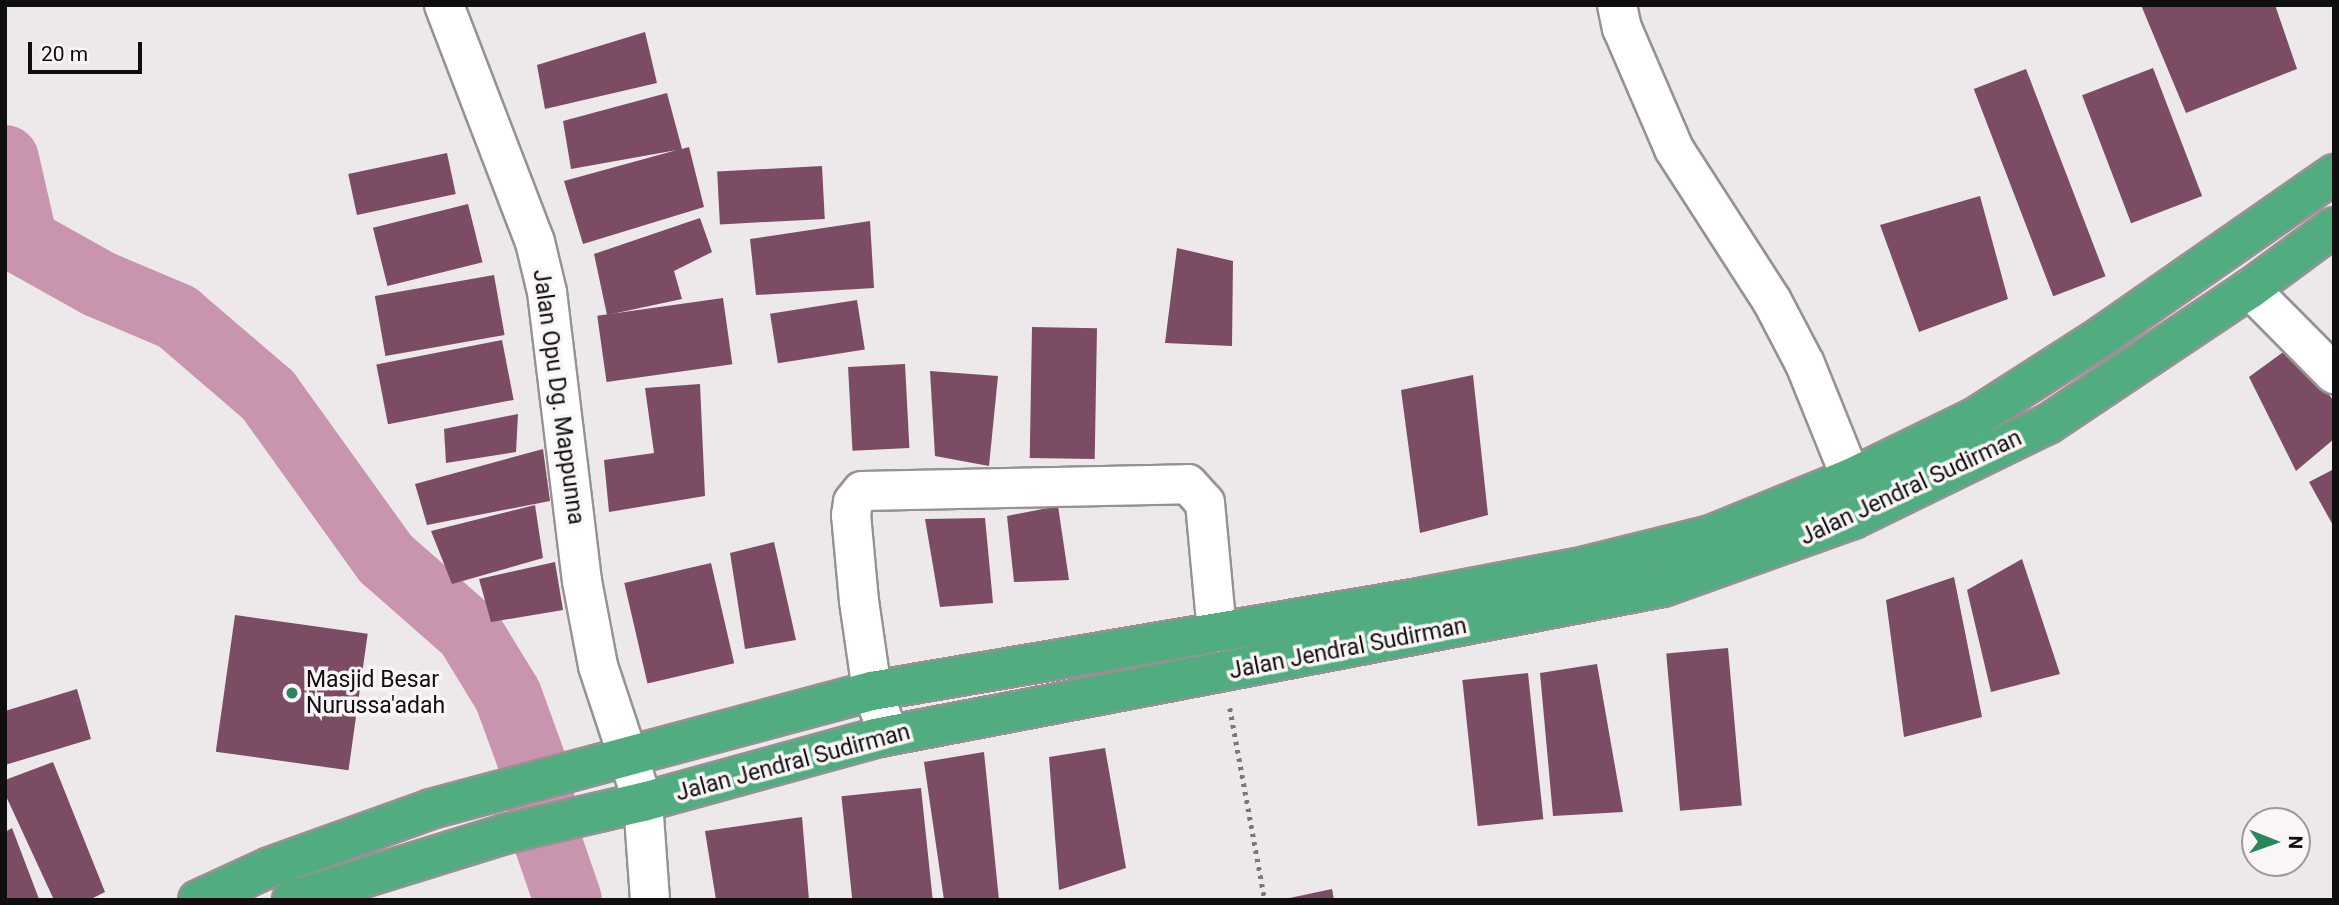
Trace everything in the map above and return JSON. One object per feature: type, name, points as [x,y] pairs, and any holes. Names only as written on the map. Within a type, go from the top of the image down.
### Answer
[{"type":"highway","name":"Jalan Jendral Sudirman","points":[[212,897],[430,809],[872,691],[1586,566],[1711,535],[1851,478],[1976,417],[2102,336],[2334,174]]},
{"type":"highway","name":"Jalan Jendral Sudirman","points":[[292,900],[505,834],[594,815],[889,735],[1663,587],[1792,542],[1951,474],[2048,424],[2250,289],[2334,227]]},
{"type":"street","name":"Jalan Opu Dg. Mappunna","points":[[444,5],[535,242],[544,279],[582,581],[597,666],[643,802],[650,900]]},
{"type":"street","points":[[1617,5],[1626,39],[1674,149],[1777,312],[1805,364],[1851,478]]},
{"type":"street","points":[[2250,289],[2334,374]]},
{"type":"street","points":[[889,735],[872,691],[851,515],[853,502],[862,491],[1188,484],[1205,503],[1217,632]]},
{"type":"path","points":[[1224,673],[1265,900]]},
{"type":"building","points":[[2141,5],[2275,5],[2297,69],[2186,113]]},
{"type":"building","points":[[645,32],[657,83],[545,109],[537,65]]},
{"type":"building","points":[[2153,68],[2202,196],[2131,223],[2082,95]]},
{"type":"building","points":[[2026,69],[2106,276],[2053,296],[1974,89]]},
{"type":"building","points":[[667,93],[682,149],[689,147],[704,207],[583,244],[564,181],[677,150],[571,169],[563,121]]},
{"type":"building","points":[[447,153],[456,194],[357,215],[348,174]]},
{"type":"building","points":[[822,166],[825,219],[720,224],[717,171]]},
{"type":"building","points":[[1980,196],[2008,299],[1919,332],[1880,225]]},
{"type":"building","points":[[468,204],[483,262],[387,286],[373,228]]},
{"type":"building","points":[[700,218],[712,252],[674,271],[682,299],[607,315],[594,254]]},
{"type":"building","points":[[870,221],[874,288],[756,295],[750,239]]},
{"type":"building","points":[[1177,248],[1233,261],[1232,346],[1165,343]]},
{"type":"building","points":[[494,275],[505,335],[385,356],[375,296]]},
{"type":"building","points":[[723,298],[732,364],[607,382],[597,316]]},
{"type":"building","points":[[857,300],[865,349],[778,363],[770,314]]},
{"type":"building","points":[[1032,327],[1097,328],[1095,459],[1030,458]]},
{"type":"building","points":[[502,340],[514,400],[388,424],[376,364]]},
{"type":"building","points":[[2290,347],[2334,401],[2334,439],[2296,471],[2249,377]]},
{"type":"building","points":[[905,364],[909,448],[852,451],[848,367]]},
{"type":"building","points":[[930,371],[998,376],[989,466],[935,456]]},
{"type":"building","points":[[1473,375],[1488,515],[1420,533],[1401,390]]},
{"type":"building","points":[[700,384],[705,496],[609,512],[604,460],[654,453],[645,388]]},
{"type":"building","points":[[518,414],[516,452],[446,463],[444,429]]},
{"type":"building","points":[[543,449],[550,501],[427,525],[415,484]]},
{"type":"building","points":[[2334,469],[2334,527],[2309,482]]},
{"type":"building","points":[[535,505],[543,558],[452,584],[431,531]]},
{"type":"building","points":[[1058,506],[1069,580],[1014,582],[1007,516]]},
{"type":"building","points":[[985,518],[993,603],[940,607],[925,519]]},
{"type":"building","points":[[774,542],[796,640],[745,649],[730,553]]},
{"type":"building","points":[[2022,559],[2060,674],[1991,692],[1967,590]]},
{"type":"building","points":[[555,562],[563,610],[491,622],[479,579]]},
{"type":"building","points":[[711,563],[734,663],[647,683],[624,583]]},
{"type":"building","points":[[1954,577],[1982,717],[1904,737],[1886,600]]},
{"type":"building","name":"Masjid Besar Nurussa'adah","points":[[235,615],[368,634],[348,770],[216,752]]},
{"type":"building","points":[[1728,648],[1742,805],[1680,811],[1666,653]]},
{"type":"building","points":[[1597,664],[1623,812],[1553,816],[1540,673]]},
{"type":"building","points":[[1528,673],[1543,819],[1478,826],[1462,680]]},
{"type":"building","points":[[77,689],[91,739],[5,765],[5,711]]},
{"type":"building","points":[[1105,748],[1126,868],[1059,890],[1049,757]]},
{"type":"building","points":[[984,752],[999,900],[944,900],[924,762]]},
{"type":"building","points":[[53,762],[105,892],[89,900],[54,900],[5,794],[5,780]]},
{"type":"building","points":[[921,788],[933,900],[852,900],[841,796]]},
{"type":"building","points":[[802,817],[809,900],[716,900],[705,831]]},
{"type":"building","points":[[12,828],[39,899],[37,900],[5,900],[5,832]]},
{"type":"building","points":[[1332,889],[1334,900],[1285,900],[1285,899]]},
{"type":"waterway","points":[[5,159],[24,242],[99,284],[177,317],[268,395],[386,559],[469,632],[508,696],[539,781],[543,828],[568,900]]},
{"type":"place","name":"Masjid Besar Nurussa'adah","points":[[292,693]]}]
